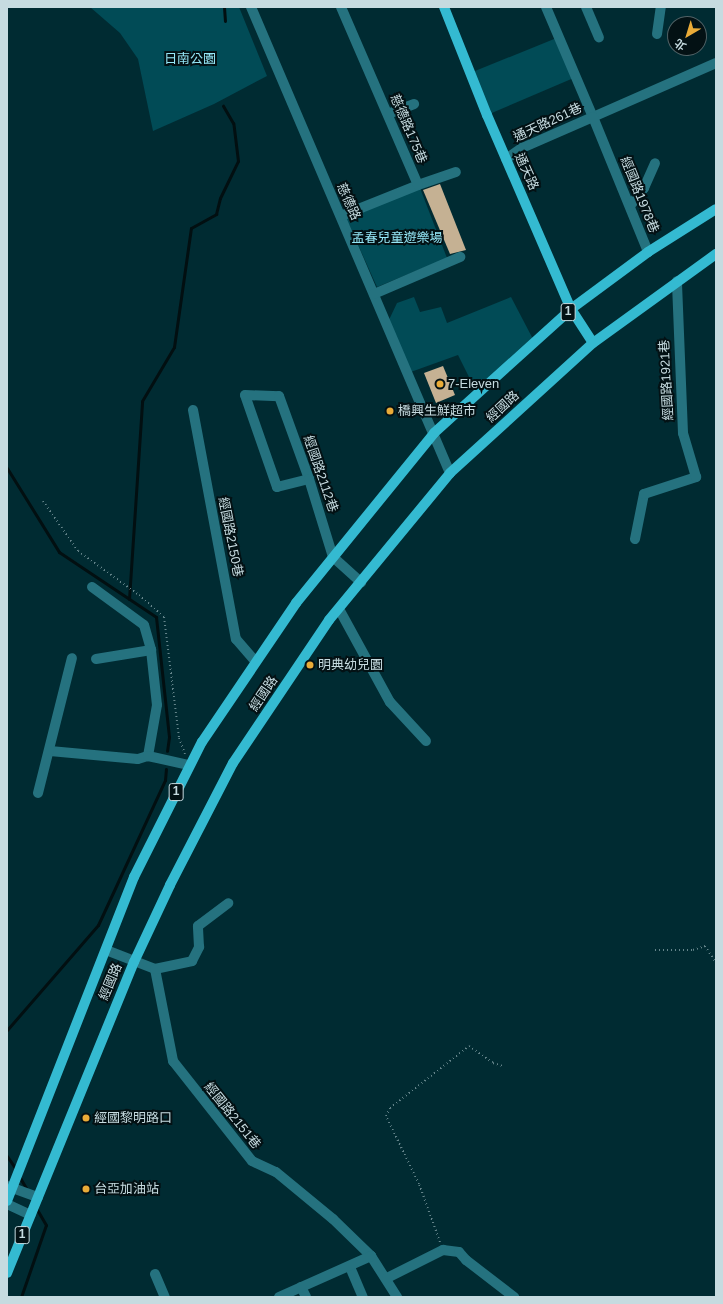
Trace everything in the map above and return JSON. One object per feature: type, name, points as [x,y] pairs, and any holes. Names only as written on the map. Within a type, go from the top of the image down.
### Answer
[{"type":"main road","name":"通天路","points":[[444,7],[506,159],[571,309],[593,343]]},
{"type":"main road","name":"經國路","points":[[7,1201],[10,1186],[106,950],[134,877],[189,765],[256,662],[296,604],[434,433],[571,309],[648,252],[716,209]]},
{"type":"main road","name":"經國路","points":[[7,1274],[134,962],[233,762],[338,609],[450,473],[593,343],[716,254]]},
{"type":"street","name":"慈德路175巷","points":[[341,7],[418,185],[341,216]]},
{"type":"street","points":[[546,7],[593,117],[716,63]]},
{"type":"street","points":[[586,7],[599,37]]},
{"type":"street","points":[[656,34],[661,7]]},
{"type":"street","name":"慈德路","points":[[253,8],[450,473]]},
{"type":"street","points":[[388,114],[414,104]]},
{"type":"street","name":"通天路261巷","points":[[506,159],[522,148],[593,117],[606,148]]},
{"type":"street","name":"經國路1978巷","points":[[606,148],[648,252]]},
{"type":"street","points":[[630,206],[644,188],[655,164]]},
{"type":"street","points":[[418,185],[456,172]]},
{"type":"street","points":[[374,294],[460,257]]},
{"type":"street","name":"經國路1921巷","points":[[635,538],[644,494],[696,477],[683,433],[677,281]]},
{"type":"street","name":"經國路2112巷","points":[[309,479],[277,487],[245,395],[279,396],[309,479],[334,557],[361,582]]},
{"type":"street","name":"經國路2150巷","points":[[193,410],[236,639],[256,662]]},
{"type":"street","points":[[92,587],[144,626],[151,650],[157,705],[148,756]]},
{"type":"street","points":[[338,609],[390,702],[426,741]]},
{"type":"street","points":[[96,659],[151,650]]},
{"type":"street","points":[[38,793],[50,751],[72,658]]},
{"type":"street","points":[[50,751],[138,759],[148,756],[189,765]]},
{"type":"street","points":[[106,950],[155,969],[192,961],[199,947],[198,926],[228,903]]},
{"type":"street","name":"經國路2151巷","points":[[155,969],[173,1061],[208,1109],[252,1161],[276,1172],[333,1219],[371,1256],[387,1278],[397,1297]]},
{"type":"street","points":[[10,1186],[38,1197]]},
{"type":"street","points":[[7,1204],[30,1215]]},
{"type":"street","points":[[387,1278],[443,1250],[459,1252],[466,1260],[514,1297]]},
{"type":"street","points":[[279,1297],[350,1267],[371,1256]]},
{"type":"street","points":[[350,1267],[363,1297]]},
{"type":"street","points":[[155,1274],[165,1297]]},
{"type":"street","points":[[301,1287],[306,1297]]},
{"type":"path","points":[[655,950],[693,950],[705,946],[716,963]]},
{"type":"path","points":[[443,1250],[419,1184],[386,1116],[390,1108],[469,1046],[493,1063],[503,1066]]},
{"type":"green space","name":"日南公園","points":[[90,7],[239,7],[267,76],[214,104],[153,131],[138,59],[120,33]]},
{"type":"green space","points":[[559,37],[576,77],[487,115],[470,73]]},
{"type":"green space","name":"孟春兒童遊樂場","points":[[420,188],[447,258],[377,287],[346,218]]},
{"type":"green space","points":[[414,297],[420,312],[441,307],[447,323],[511,297],[534,341],[477,393],[458,355],[408,373],[387,324],[397,303]]},
{"type":"building","points":[[440,184],[466,250],[450,254],[423,190]]},
{"type":"building","name":"7-Eleven","points":[[443,366],[455,395],[436,403],[424,373]]},
{"type":"waterway","points":[[224,7],[225,21]]},
{"type":"waterway","points":[[129,599],[142,401],[174,347],[191,228],[216,214],[220,198],[238,161],[233,123],[223,106]]},
{"type":"waterway","points":[[7,468],[59,552],[156,617],[169,737],[167,751]]},
{"type":"waterway","points":[[7,1030],[98,925],[165,780],[166,769]]},
{"type":"waterway","points":[[7,1156],[17,1171]]},
{"type":"waterway","points":[[19,1176],[27,1190]]},
{"type":"waterway","points":[[21,1297],[46,1225],[36,1208]]},
{"type":"place","name":"7-Eleven","points":[[440,384]]},
{"type":"place","name":"橋興生鮮超市","points":[[390,411]]},
{"type":"place","name":"明典幼兒園","points":[[310,665]]},
{"type":"place","name":"經國黎明路口","points":[[86,1118]]},
{"type":"place","name":"台亞加油站","points":[[86,1189]]}]
